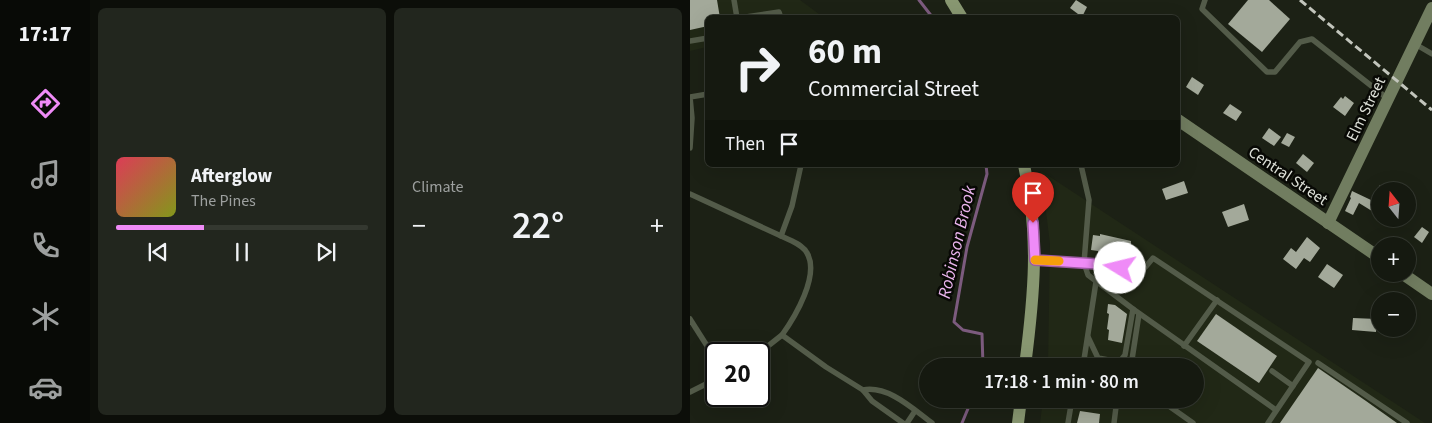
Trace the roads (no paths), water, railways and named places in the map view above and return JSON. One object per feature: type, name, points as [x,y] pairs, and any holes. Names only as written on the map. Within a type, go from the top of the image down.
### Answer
[{"type":"main road","points":[[951,0],[960,15]]},
{"type":"main road","name":"Elm Street","points":[[1328,223],[1431,15]]},
{"type":"main road","name":"Central Street","points":[[1180,121],[1371,252]]},
{"type":"main road","points":[[1024,167],[1032,214],[1035,260],[1032,311],[1026,358]]},
{"type":"main road","points":[[1415,282],[1432,294]]},
{"type":"main road","points":[[1018,423],[1020,408]]},
{"type":"lane","points":[[734,0],[737,15]]},
{"type":"lane","points":[[1205,0],[1202,9],[1267,72],[1275,72],[1300,42],[1312,39],[1388,99]]},
{"type":"lane","points":[[758,15],[779,12],[780,15]]},
{"type":"lane","points":[[690,40],[705,38]]},
{"type":"lane","points":[[1415,44],[1432,54]]},
{"type":"lane","points":[[690,148],[692,118],[690,97],[705,94]]},
{"type":"lane","points":[[781,236],[792,206],[801,167]]},
{"type":"lane","points":[[1082,167],[1089,204],[1084,263],[1086,272],[1096,282],[1139,314],[1276,410]]},
{"type":"lane","points":[[690,194],[781,236],[803,248],[808,254],[811,266],[808,282],[797,312],[782,334],[770,344]]},
{"type":"lane","points":[[1035,260],[1084,263],[1120,268],[1138,276],[1153,258],[1309,362],[1268,423]]},
{"type":"lane","points":[[1085,358],[1096,282]]},
{"type":"lane","points":[[1184,346],[1217,300]]},
{"type":"lane","points":[[1088,337],[1098,358],[1114,361],[1121,360],[1125,355],[1133,309]]},
{"type":"lane","points":[[1131,358],[1139,314]]},
{"type":"lane","points":[[690,319],[705,343]]},
{"type":"lane","points":[[782,334],[826,367],[863,390],[872,401],[905,423],[915,411]]},
{"type":"lane","points":[[1318,363],[1407,423]]},
{"type":"lane","points":[[1272,371],[1292,386]]},
{"type":"lane","points":[[690,392],[705,385]]},
{"type":"lane","points":[[863,390],[871,388],[886,393],[932,423]]},
{"type":"lane","points":[[1068,423],[1070,408]]},
{"type":"lane","points":[[1114,423],[1116,408]]},
{"type":"lane","points":[[1172,408],[1193,423]]},
{"type":"waterway","name":"Robinson Brook","points":[[919,0],[931,15]]},
{"type":"waterway","name":"Robinson Brook","points":[[983,358],[982,334],[963,330],[954,322],[967,247],[987,174],[986,167]]},
{"type":"waterway","name":"Robinson Brook","points":[[962,423],[968,408]]},
{"type":"railway","points":[[1300,0],[1432,110]]}]
